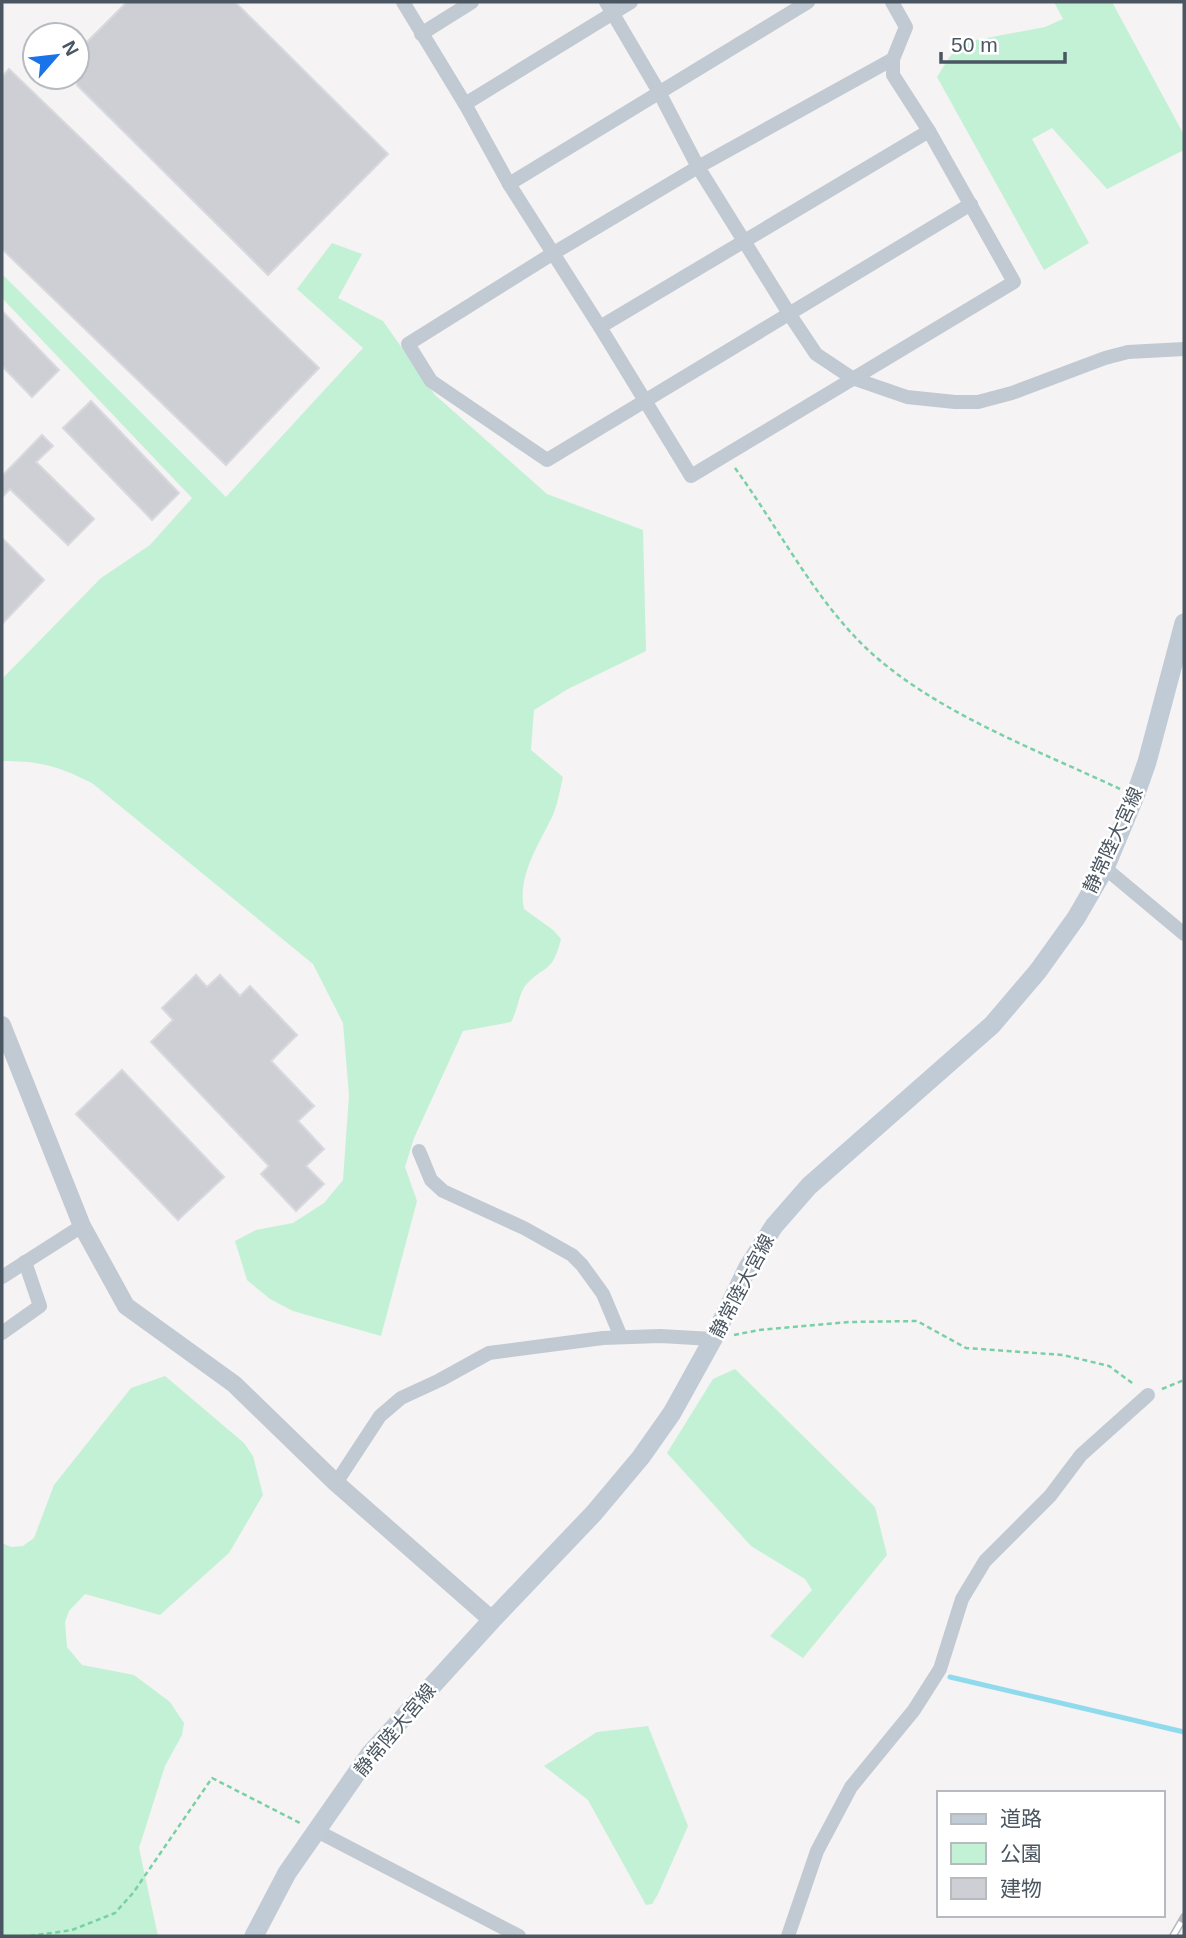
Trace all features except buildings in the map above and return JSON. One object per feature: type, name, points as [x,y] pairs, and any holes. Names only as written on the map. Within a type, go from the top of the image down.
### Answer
[{"type":"main road","name":"静常陸大宮線","points":[[254,1936],[287,1873],[370,1754],[594,1513],[641,1457],[672,1413],[713,1339],[748,1266],[774,1226],[809,1186],[992,1025],[1038,971],[1076,918],[1105,868],[1135,796],[1158,724],[1184,622]]},
{"type":"street","points":[[403,2],[465,104],[509,184],[691,476],[1014,282],[929,131],[893,75],[893,59],[906,27],[892,2]]},
{"type":"street","points":[[421,34],[472,2]]},
{"type":"street","points":[[465,104],[609,7],[631,2]]},
{"type":"street","points":[[509,184],[808,2]]},
{"type":"street","points":[[609,7],[659,92],[698,167],[816,354],[852,378],[907,397],[978,402],[1012,394],[1105,358],[1128,352],[1184,349]]},
{"type":"street","points":[[893,59],[698,167],[408,344],[431,381],[547,460],[971,204]]},
{"type":"street","points":[[600,327],[929,131]]},
{"type":"street","points":[[1105,868],[1184,934]]},
{"type":"street","points":[[2,1025],[82,1226],[126,1306],[234,1384],[336,1483],[492,1620]]},
{"type":"street","points":[[419,1151],[431,1180],[443,1191],[524,1228],[572,1255],[603,1294],[621,1337]]},
{"type":"street","points":[[2,1277],[82,1226]]},
{"type":"street","points":[[2,1333],[40,1306],[24,1262]]},
{"type":"street","points":[[336,1483],[380,1416],[401,1398],[489,1353],[621,1337],[713,1339]]},
{"type":"street","points":[[788,1936],[817,1851],[851,1787],[914,1710],[940,1669],[962,1599],[985,1561],[1050,1496],[1081,1455],[1148,1395]]},
{"type":"street","points":[[317,1831],[519,1936]]},
{"type":"path","points":[[725,454],[761,503],[814,586],[865,647],[912,687],[1135,796]]},
{"type":"path","points":[[713,1339],[759,1331],[849,1322],[917,1321],[966,1348],[1063,1355],[1109,1366],[1148,1395],[1184,1380]]},
{"type":"path","points":[[30,1936],[72,1930],[115,1913],[133,1893],[212,1778],[317,1831]]},
{"type":"green space","points":[[1054,2],[1112,2],[1184,135],[1184,150],[1107,189],[1052,128],[1032,139],[1089,243],[1044,270],[937,77],[950,56],[971,41],[1045,27],[1063,19]]},
{"type":"green space","points":[[332,243],[362,254],[338,298],[383,321],[435,395],[547,494],[643,530],[646,651],[568,689],[534,710],[531,750],[563,777],[553,815],[526,872],[524,909],[561,939],[558,950],[551,964],[525,986],[511,1022],[463,1031],[414,1138],[405,1167],[417,1201],[381,1336],[293,1311],[270,1299],[247,1280],[235,1241],[256,1230],[293,1223],[324,1203],[343,1180],[349,1095],[343,1023],[313,964],[92,783],[48,766],[2,761],[2,679],[101,578],[150,545],[192,498],[2,298],[2,274],[226,497],[363,348],[297,289]]},
{"type":"green space","points":[[735,1369],[875,1507],[887,1555],[803,1658],[770,1636],[812,1590],[805,1579],[751,1546],[667,1453],[713,1379]]},
{"type":"green space","points":[[165,1376],[244,1443],[253,1456],[263,1495],[229,1553],[160,1615],[85,1594],[69,1611],[65,1622],[67,1647],[82,1665],[134,1675],[170,1702],[184,1723],[182,1735],[165,1766],[139,1848],[158,1936],[2,1936],[2,1543],[11,1547],[23,1546],[34,1538],[54,1485],[131,1388]]},
{"type":"green space","points":[[648,1726],[688,1826],[658,1894],[652,1904],[646,1905],[588,1800],[544,1766],[597,1732]]},
{"type":"waterway","points":[[950,1677],[1184,1732]]},
{"type":"railway","points":[[1173,1936],[1184,1917]]}]
